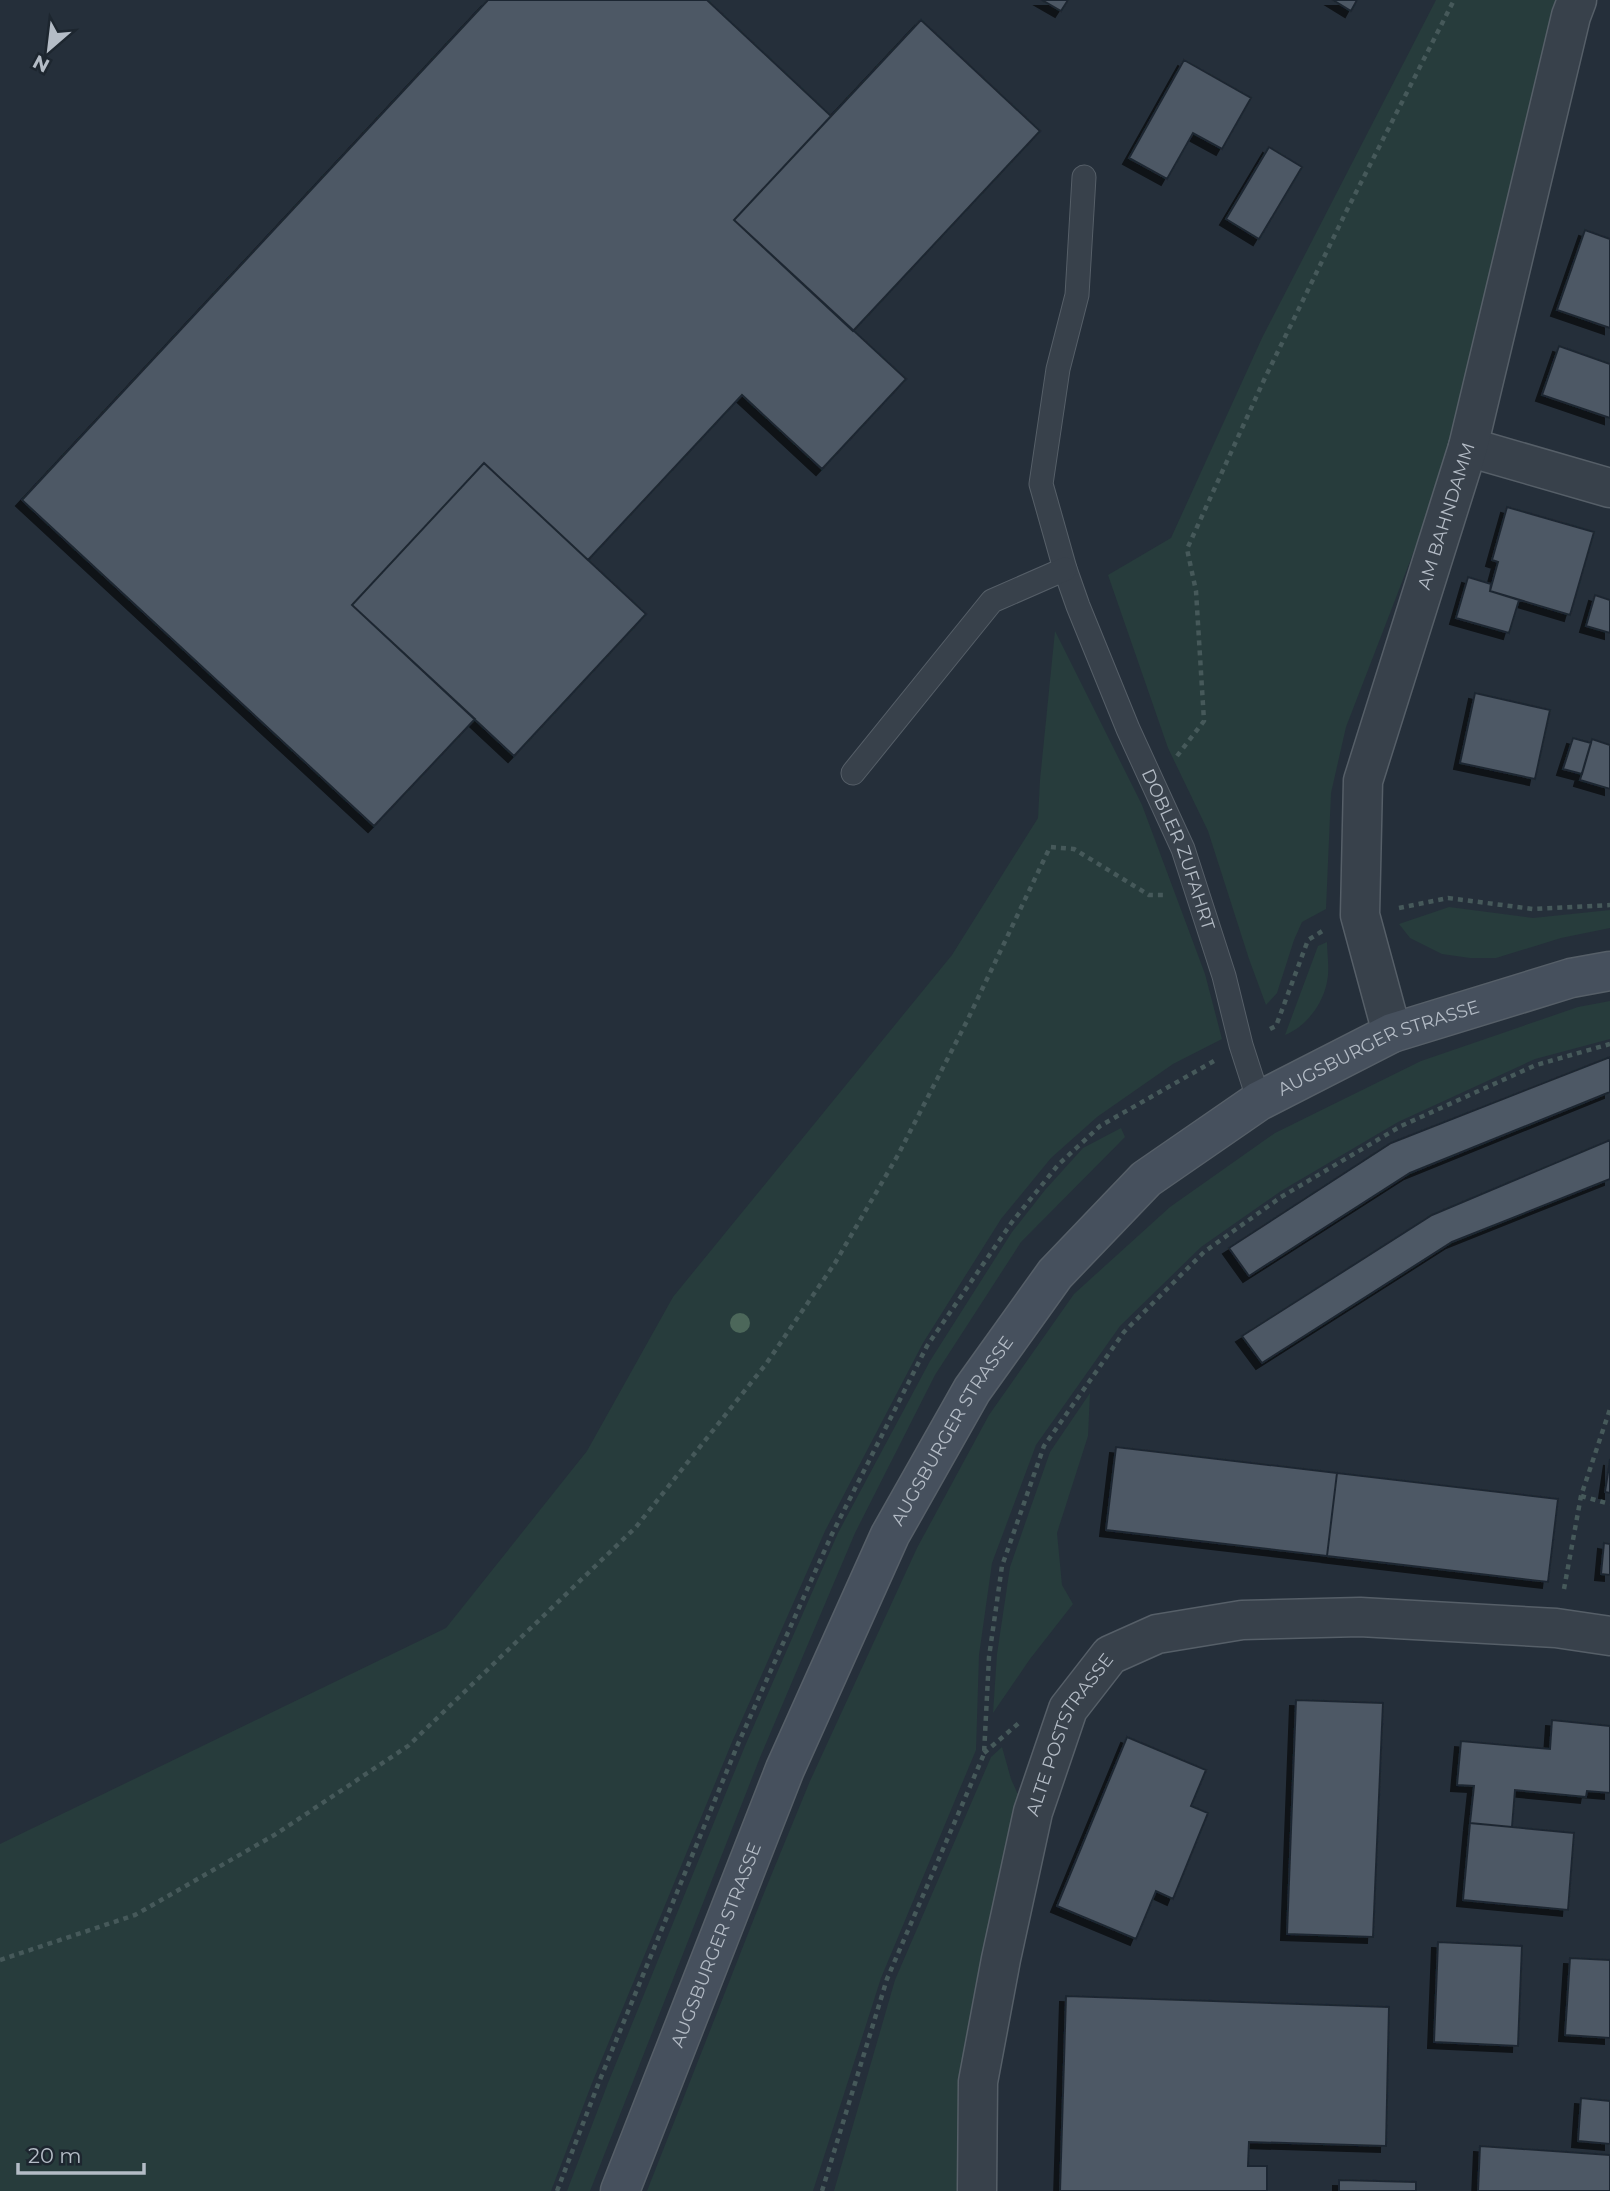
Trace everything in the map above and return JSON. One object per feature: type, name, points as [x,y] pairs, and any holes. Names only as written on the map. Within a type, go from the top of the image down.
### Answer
[{"type":"main road","name":"AUGSBURGER STRASSE","points":[[620,2191],[785,1769],[890,1535],[972,1390],[1055,1274],[1146,1179],[1259,1101],[1392,1032],[1571,978],[1610,971]]},
{"type":"street","name":"AM BAHNDAMM","points":[[1392,1032],[1360,915],[1363,781],[1468,447],[1577,0]]},
{"type":"street","points":[[1468,447],[1610,488]]},
{"type":"street","name":"ALTE POSTSTRASSE","points":[[977,2191],[978,2082],[1033,1812],[1068,1709],[1110,1655],[1157,1634],[1242,1620],[1360,1617],[1556,1628],[1610,1636]]},
{"type":"lane","name":"DOBLER ZUFAHRT","points":[[1084,177],[1077,295],[1058,369],[1041,484],[1078,606],[1128,729],[1183,849],[1224,976],[1241,1045],[1259,1101]]},
{"type":"lane","points":[[853,773],[992,601],[1065,569]]},
{"type":"path","points":[[1154,786],[1204,721],[1196,591],[1187,549],[1264,380],[1353,197],[1454,0]]},
{"type":"path","points":[[0,1961],[135,1915],[276,1835],[408,1746],[636,1527],[766,1364],[835,1263],[898,1155],[967,1021],[1050,847],[1074,849],[1149,895],[1198,893]]},
{"type":"path","points":[[1360,915],[1448,898],[1534,909],[1610,905]]},
{"type":"path","points":[[822,2191],[887,1979],[984,1754],[989,1657],[1002,1566],[1044,1446],[1124,1332],[1204,1252],[1281,1197],[1401,1126],[1536,1065],[1610,1044]]},
{"type":"path","points":[[1556,1628],[1581,1496],[1610,1409]]},
{"type":"path","points":[[1581,1496],[1610,1504]]},
{"type":"green space","points":[[1436,0],[1561,0],[1456,442],[1346,727],[1331,793],[1326,909],[1302,922],[1277,993],[1266,1005],[1208,831],[1168,748],[1108,575],[1171,538],[1262,338]]},
{"type":"green space","points":[[1055,631],[1142,805],[1205,974],[1222,1039],[1173,1064],[1097,1117],[1051,1158],[1001,1219],[923,1343],[825,1531],[732,1742],[592,2083],[551,2191],[0,2191],[0,1844],[446,1628],[587,1451],[673,1297],[952,955],[1038,818]]},
{"type":"green space","points":[[1449,907],[1533,918],[1610,910],[1610,928],[1561,938],[1496,958],[1470,958],[1442,954],[1410,938],[1399,924]]},
{"type":"green space","points":[[1327,942],[1327,984],[1320,1003],[1308,1019],[1285,1035],[1318,946]]},
{"type":"green space","points":[[1610,1001],[1610,1039],[1535,1059],[1398,1122],[1281,1191],[1201,1247],[1120,1326],[1036,1445],[992,1563],[979,1655],[976,1750],[881,1978],[813,2191],[647,2191],[810,1781],[917,1548],[989,1415],[1074,1294],[1170,1207],[1275,1133],[1421,1061],[1578,1007]]},
{"type":"green space","points":[[1121,1128],[1125,1137],[1021,1242],[935,1375],[855,1533],[761,1755],[590,2191],[567,2191],[745,1746],[838,1533],[930,1361],[1012,1232],[1083,1148]]},
{"type":"green space","points":[[1090,1393],[1088,1436],[1057,1533],[1062,1585],[1073,1604],[1030,1659],[993,1713],[997,1654],[1010,1567],[1050,1452]]},
{"type":"green space","points":[[1002,1747],[1011,1779],[1025,1810],[961,2191],[834,2191],[895,1980],[991,1757]]},
{"type":"building","points":[[488,0],[707,0],[831,116],[734,220],[906,379],[822,469],[742,395],[588,560],[484,463],[352,605],[475,719],[374,826],[22,500]]},
{"type":"building","points":[[1042,0],[1068,0],[1061,11]]},
{"type":"building","points":[[1333,0],[1357,0],[1351,11]]},
{"type":"building","points":[[921,20],[1040,131],[853,331],[734,220]]},
{"type":"building","points":[[1184,60],[1251,98],[1222,149],[1193,133],[1167,179],[1129,158]]},
{"type":"building","points":[[1269,147],[1302,167],[1259,239],[1226,219]]},
{"type":"building","points":[[1585,230],[1610,239],[1610,328],[1557,310]]},
{"type":"building","points":[[1559,346],[1610,364],[1610,418],[1542,395]]},
{"type":"building","points":[[484,463],[646,614],[514,756],[352,605]]},
{"type":"building","points":[[1507,507],[1594,532],[1570,615],[1490,591],[1498,562],[1492,560]]},
{"type":"building","points":[[1468,577],[1491,584],[1490,591],[1519,600],[1509,633],[1456,618]]},
{"type":"building","points":[[1595,595],[1610,600],[1610,633],[1586,626]]},
{"type":"building","points":[[1475,693],[1550,710],[1535,779],[1460,763]]},
{"type":"building","points":[[1573,738],[1591,743],[1582,774],[1563,769]]},
{"type":"building","points":[[1592,739],[1610,745],[1610,789],[1580,780]]},
{"type":"building","points":[[1610,1057],[1610,1092],[1410,1173],[1249,1276],[1229,1248],[1391,1143]]},
{"type":"building","points":[[1610,1140],[1610,1179],[1452,1242],[1262,1363],[1242,1336],[1432,1215]]},
{"type":"building","points":[[1116,1447],[1337,1473],[1327,1556],[1106,1530]]},
{"type":"building","points":[[1610,1459],[1610,1493],[1605,1492]]},
{"type":"building","points":[[1337,1473],[1558,1499],[1548,1582],[1327,1556]]},
{"type":"building","points":[[1604,1543],[1610,1544],[1610,1575],[1601,1574]]},
{"type":"building","points":[[1296,1700],[1383,1703],[1373,1937],[1287,1934]]},
{"type":"building","points":[[1552,1720],[1610,1726],[1610,1793],[1587,1791],[1586,1797],[1515,1790],[1512,1827],[1470,1823],[1474,1786],[1457,1785],[1461,1741],[1550,1749]]},
{"type":"building","points":[[1127,1737],[1206,1770],[1191,1806],[1208,1813],[1173,1899],[1156,1891],[1136,1939],[1057,1906]]},
{"type":"building","points":[[1470,1823],[1574,1833],[1568,1910],[1463,1900]]},
{"type":"building","points":[[1438,1942],[1522,1946],[1518,2046],[1434,2042]]},
{"type":"building","points":[[1570,1958],[1610,1960],[1610,2038],[1565,2035]]},
{"type":"building","points":[[1066,1996],[1389,2007],[1386,2146],[1249,2142],[1248,2166],[1267,2166],[1267,2191],[1060,2191]]},
{"type":"building","points":[[1581,2098],[1610,2101],[1610,2144],[1578,2141]]},
{"type":"building","points":[[1480,2146],[1610,2155],[1610,2191],[1478,2191]]},
{"type":"building","points":[[1339,2180],[1416,2182],[1416,2191],[1339,2191]]}]
